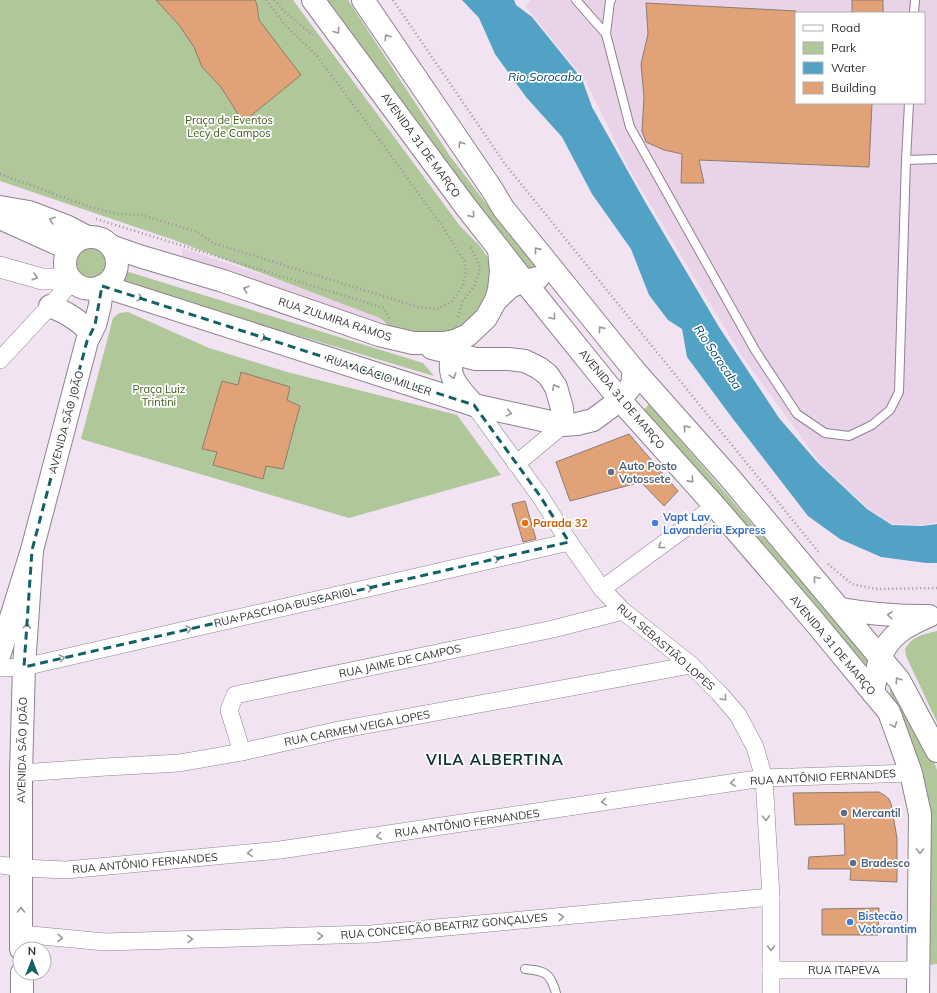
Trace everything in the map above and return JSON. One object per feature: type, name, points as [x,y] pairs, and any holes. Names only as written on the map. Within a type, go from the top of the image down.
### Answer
[{"type":"main road","name":"AVENIDA 31 DE MARÇO","points":[[313,0],[466,207],[620,400],[715,506],[813,620],[889,712],[911,773],[920,814],[928,972],[918,993]]},
{"type":"main road","points":[[363,0],[503,208],[634,370],[730,478],[899,680],[937,751]]},
{"type":"main road","points":[[0,207],[29,212],[66,226],[89,227],[97,237],[105,240],[115,252],[117,268],[110,281],[88,284],[67,272],[65,264],[69,249],[89,227]]},
{"type":"main road","points":[[0,218],[69,249]]},
{"type":"main road","name":"RUA ZULMIRA RAMOS","points":[[111,246],[223,281],[379,335],[413,343],[454,339],[476,359],[508,359],[525,362],[539,368],[548,375],[556,387],[562,408],[563,425]]},
{"type":"main road","points":[[474,405],[460,390],[452,377],[450,364],[454,339],[468,335],[486,318],[496,300],[500,290],[502,272],[500,249]]},
{"type":"main road","points":[[496,300],[510,287],[524,281],[541,278],[561,280]]},
{"type":"main road","name":"AVENIDA SÃO JOÃO","points":[[0,653],[32,550],[87,334],[95,325],[100,306],[88,284]]},
{"type":"main road","name":"RUA ACÁCIO MILLER","points":[[88,284],[474,405],[563,425],[577,424],[593,420],[620,400],[632,385],[634,370]]},
{"type":"main road","points":[[50,306],[65,312],[76,320],[87,334]]},
{"type":"main road","name":"AVENIDA SÃO JOÃO","points":[[21,941],[21,774],[24,667],[32,550]]},
{"type":"main road","points":[[841,609],[896,616],[933,615]]},
{"type":"main road","points":[[873,693],[880,657],[885,648],[898,632],[917,621],[933,615]]},
{"type":"main road","points":[[22,981],[22,993]]},
{"type":"street","points":[[0,267],[42,279],[88,284]]},
{"type":"street","points":[[0,360],[50,306],[88,284]]},
{"type":"street","name":"RUA SEBASTIÃO LOPES","points":[[474,405],[540,496],[569,542],[602,589],[623,611],[691,665],[719,693],[738,715],[755,747],[764,778],[771,897],[771,993]]},
{"type":"street","points":[[516,464],[563,425]]},
{"type":"street","points":[[602,589],[715,506]]},
{"type":"street","name":"RUA PASCHOA BUSCARIOL","points":[[0,668],[24,667],[569,542]]},
{"type":"street","name":"RUA JAIME DE CAMPOS","points":[[242,752],[229,710],[235,695],[553,629],[623,611]]},
{"type":"street","name":"RUA CARMEM VEIGA LOPES","points":[[21,774],[179,763],[242,752],[339,730],[691,665]]},
{"type":"street","name":"RUA ANTÔNIO FERNANDES","points":[[0,865],[22,868],[66,870],[280,850],[764,778],[911,773]]},
{"type":"street","name":"RUA CONCEIÇÃO BEATRIZ GONÇALVES","points":[[52,942],[105,942],[371,934],[771,897]]},
{"type":"street","name":"RUA ITAPEVA","points":[[771,970],[928,972]]},
{"type":"lane","points":[[576,0],[606,34]]},
{"type":"lane","points":[[611,0],[606,34],[630,127],[755,350],[797,414],[825,433],[849,436],[872,425],[890,410],[899,392],[909,104]]},
{"type":"lane","points":[[914,0],[914,12]]},
{"type":"lane","points":[[906,160],[937,159]]},
{"type":"lane","points":[[525,969],[546,973],[553,982],[556,993]]},
{"type":"path","points":[[0,174],[90,207],[117,214],[142,215],[197,232],[213,244],[418,307],[438,309],[452,301],[463,285],[466,272],[464,261],[444,229],[317,56],[288,26],[266,0]]},
{"type":"path","points":[[274,0],[286,13],[315,36]]},
{"type":"path","points":[[394,0],[505,164],[829,565],[852,584],[876,589],[937,588]]},
{"type":"path","points":[[89,227],[384,308],[391,323]]},
{"type":"path","points":[[454,339],[463,300],[474,286],[480,270],[472,247],[467,241]]},
{"type":"highlighted area","points":[[102,286],[474,405],[540,496],[569,542],[24,667],[32,550],[87,341],[95,325]]},
{"type":"shaded area","points":[[531,0],[937,0],[937,522],[923,525],[893,524],[868,508],[821,464],[741,355],[629,169],[585,80],[525,6]]},
{"type":"shaded area","points":[[182,248],[380,314],[382,324],[182,261]]},
{"type":"green space","name":"Praça de Eventos Lecy de Campos","points":[[0,0],[293,0],[460,226],[479,245],[489,259],[492,272],[489,292],[474,319],[455,330],[433,337],[390,327],[380,318],[171,239],[0,181]]},
{"type":"green space","points":[[326,0],[348,0],[450,156],[538,269],[526,274]]},
{"type":"green space","points":[[88,248],[94,248],[104,255],[107,264],[106,270],[100,277],[94,280],[88,280],[78,273],[75,267],[75,261],[82,251]]},
{"type":"green space","points":[[129,272],[423,363],[434,376],[135,287],[118,280]]},
{"type":"green space","name":"Praça Luiz Trintini","points":[[128,312],[209,348],[287,372],[457,415],[501,475],[349,518],[81,439],[113,318],[119,313]]},
{"type":"green space","points":[[649,404],[871,662],[859,670],[643,411]]},
{"type":"green space","points":[[937,631],[937,722],[906,656],[905,649],[915,638]]},
{"type":"green space","points":[[892,682],[924,735],[937,770],[937,964],[928,965],[928,841],[889,697]]},
{"type":"water","name":"Rio Sorocaba","points":[[462,0],[514,0],[516,5],[532,17],[582,79],[592,107],[644,200],[719,327],[779,418],[818,463],[867,509],[892,525],[922,526],[937,524],[937,563],[881,557],[840,539],[808,516],[687,357],[682,329],[668,320],[649,295],[631,249],[592,194],[562,137],[526,97],[495,54],[479,18]]},
{"type":"building","points":[[156,0],[255,0],[259,20],[301,75],[243,122],[221,87],[202,67],[194,47],[179,25]]},
{"type":"building","points":[[852,0],[883,0],[883,12],[852,12]]},
{"type":"building","points":[[646,3],[796,11],[795,104],[872,104],[869,167],[699,160],[704,183],[681,183],[682,154],[664,150],[646,142],[642,131],[644,97],[641,64],[648,34]]},
{"type":"building","points":[[241,372],[290,387],[287,400],[300,406],[283,469],[266,466],[263,479],[213,465],[217,452],[202,449],[222,381],[238,385]]},
{"type":"building","name":"Auto Posto Votossete","points":[[629,434],[678,491],[664,506],[641,482],[570,501],[556,462]]},
{"type":"building","name":"Parada 32","points":[[525,501],[536,539],[523,542],[512,504]]},
{"type":"building","points":[[879,792],[889,799],[891,804],[897,838],[897,882],[850,880],[851,869],[808,869],[809,857],[845,855],[844,824],[795,825],[793,793]]},
{"type":"building","name":"Bistecão Votorantim","points":[[879,908],[878,935],[822,935],[822,909]]},
{"type":"place","name":"Auto Posto Votossete","points":[[611,472]]},
{"type":"place","name":"Parada 32","points":[[525,523]]},
{"type":"place","name":"Vapt Lav Lavanderia Express","points":[[655,523]]},
{"type":"place","name":"Mercantil","points":[[844,813]]},
{"type":"place","name":"Bradesco","points":[[853,863]]},
{"type":"place","name":"Bistecão Votorantim","points":[[850,922]]},
{"type":"district","name":"VILA ALBERTINA","points":[[495,759]]}]
